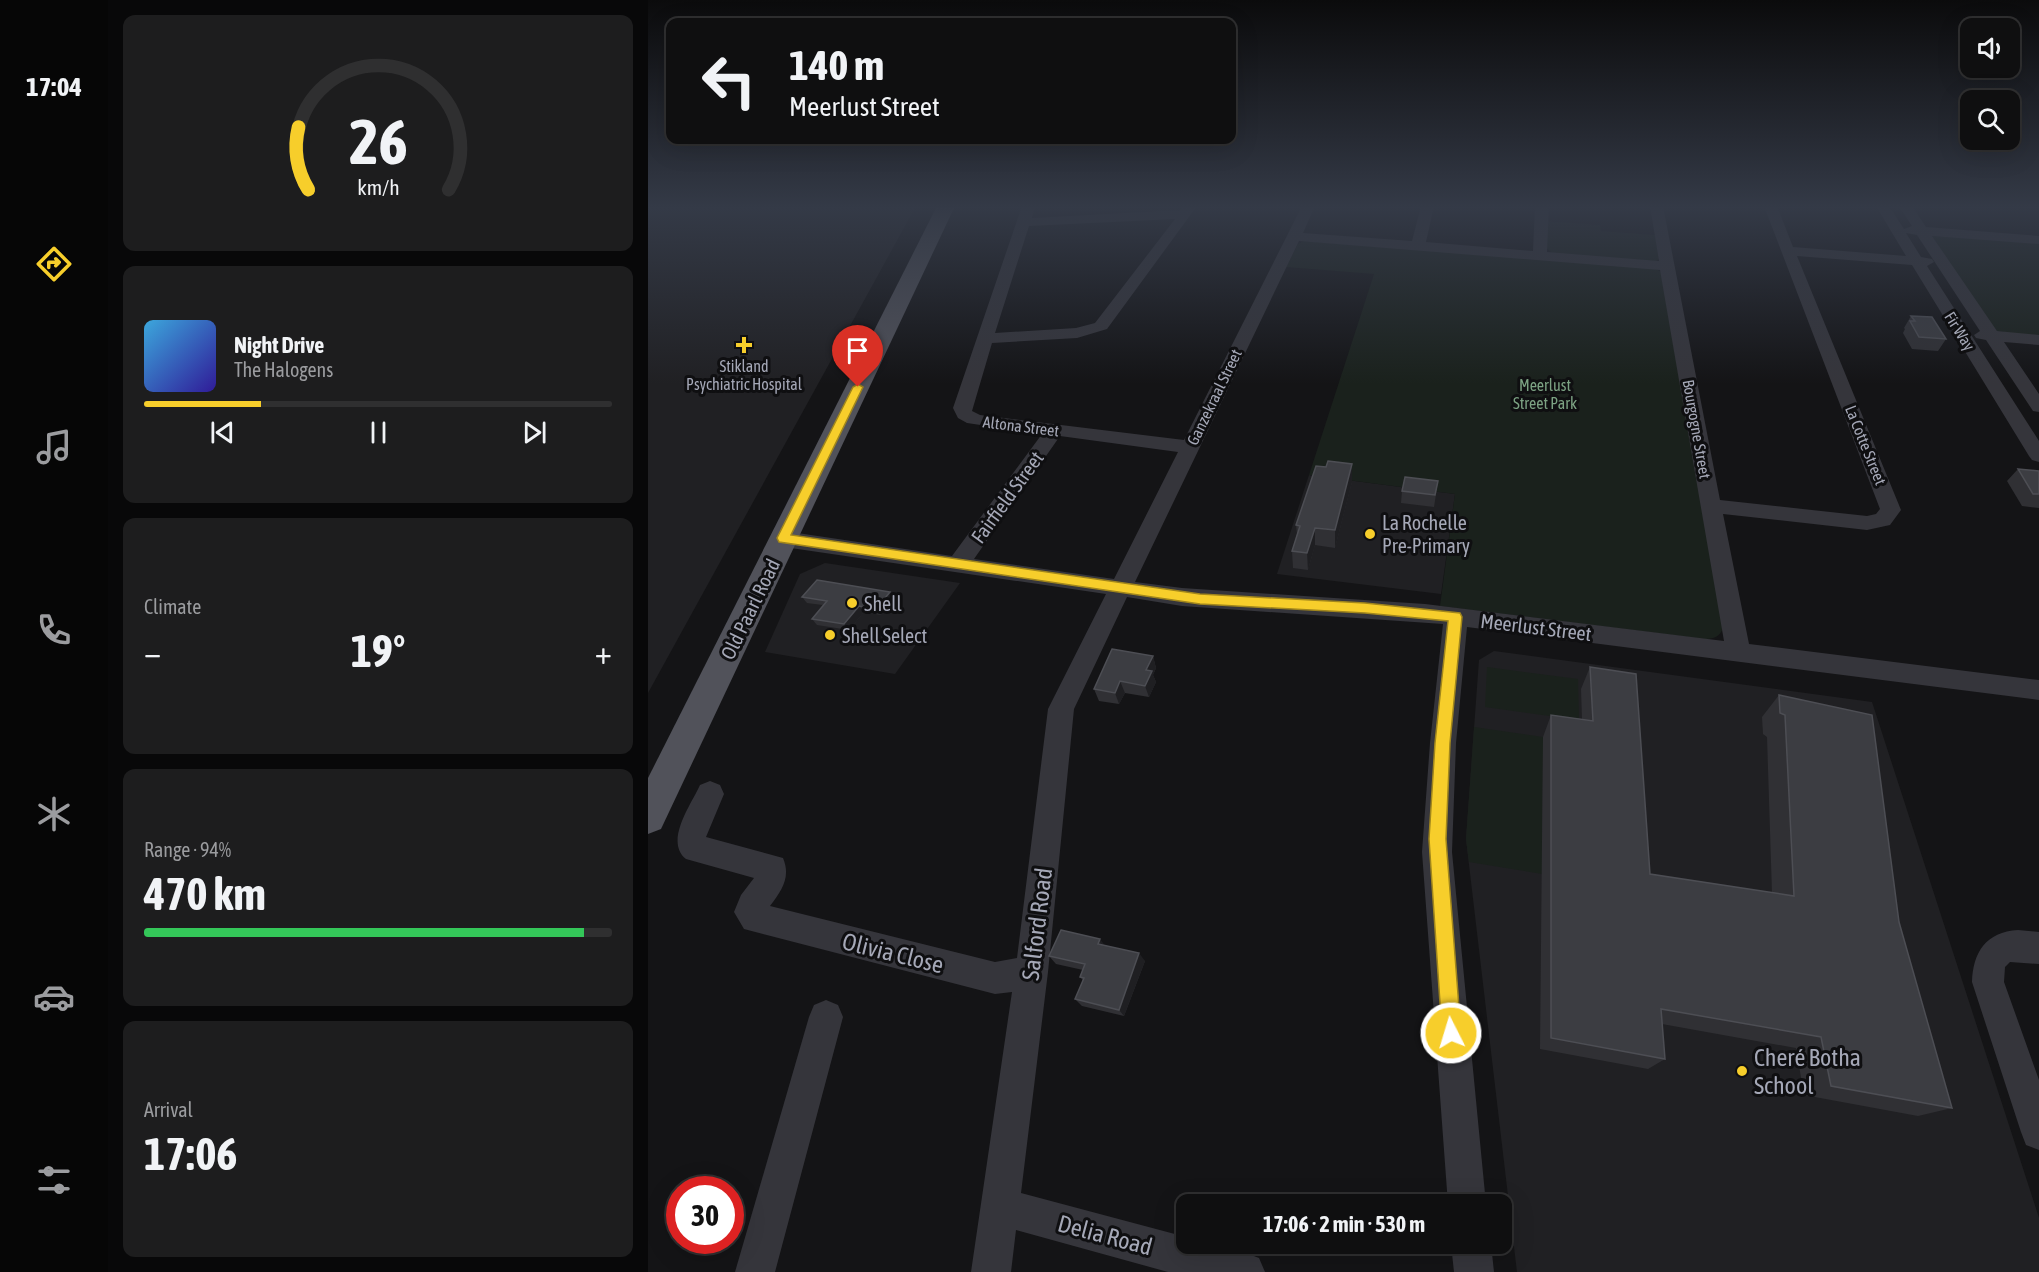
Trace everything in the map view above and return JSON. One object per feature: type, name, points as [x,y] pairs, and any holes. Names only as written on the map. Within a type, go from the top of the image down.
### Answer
[{"type":"main road","name":"Old Paarl Road","points":[[648,817],[917,265]]},
{"type":"street","name":"Altona Street","points":[[1009,265],[962,408],[963,413],[977,420],[1189,447]]},
{"type":"street","points":[[985,338],[1077,333],[1101,326],[1147,265]]},
{"type":"street","name":"Ganzekraal Street","points":[[1119,588],[1279,265]]},
{"type":"street","points":[[1659,265],[1667,266]]},
{"type":"street","name":"La Cotte Street","points":[[1710,506],[1867,523],[1883,520],[1891,510],[1794,265]]},
{"type":"street","name":"Fir Way","points":[[1919,265],[2039,456]]},
{"type":"street","name":"Fir Way","points":[[1945,265],[2039,407]]},
{"type":"street","name":"Bourgogne Street","points":[[1667,266],[1738,652]]},
{"type":"street","points":[[1961,333],[2039,340]]},
{"type":"street","points":[[2014,417],[2039,419]]},
{"type":"street","name":"Fairfield Street","points":[[959,563],[1055,430]]},
{"type":"street","name":"Meerlust Street","points":[[784,538],[1211,600],[1365,608],[1456,617],[2039,690]]},
{"type":"street","name":"Salford Road","points":[[991,1272],[1032,972],[1061,709],[1119,588]]},
{"type":"street","points":[[1456,617],[1443,743],[1437,852],[1466,1194]]},
{"type":"street","name":"Olivia Close","points":[[710,794],[692,834],[691,846],[772,868],[772,876],[751,906],[750,912],[755,918],[995,978],[1032,972]]},
{"type":"street","points":[[2039,948],[2020,945],[1999,950],[1992,956],[1987,972],[1988,982],[2039,1132]]},
{"type":"street","points":[[755,1272],[826,1017]]},
{"type":"street","name":"Delia Road","points":[[1000,1206],[1078,1229],[1245,1272]]},
{"type":"street","points":[[1472,1254],[1474,1272]]},
{"type":"shaded area","name":"Stikland Psychiatric Hospital","points":[[648,265],[883,265],[648,693]]},
{"type":"shaded area","name":"La Rochelle Pre-Primary","points":[[1309,475],[1455,494],[1441,594],[1277,574]]},
{"type":"shaded area","points":[[825,563],[960,583],[895,674],[765,652],[800,574]]},
{"type":"shaded area","name":"Cheré Botha School","points":[[1494,651],[1872,702],[2039,1218],[2039,1272],[1517,1272],[1512,1230],[1512,1194],[1508,1194],[1466,839],[1479,660]]},
{"type":"green space","name":"Meerlust Street Park","points":[[1620,265],[1654,268],[1661,272],[1723,628],[1720,634],[1704,639],[1440,606],[1455,494],[1309,475],[1374,274],[1286,267]]},
{"type":"green space","points":[[1951,265],[2039,265],[2039,337],[1997,331],[1991,328]]},
{"type":"green space","points":[[1487,667],[1578,679],[1579,720],[1485,707]]},
{"type":"green space","points":[[1474,727],[1543,737],[1542,874],[1469,862],[1466,839]]},
{"type":"building","points":[[1911,316],[1932,317],[1946,339],[1919,337],[1910,321],[1915,321]]},
{"type":"building","points":[[1328,461],[1352,464],[1335,530],[1315,528],[1307,553],[1292,551],[1300,526],[1296,525],[1316,466],[1326,467]]},
{"type":"building","points":[[2018,469],[2039,471],[2039,494],[2033,494]]},
{"type":"building","points":[[1405,477],[1438,481],[1435,495],[1402,491]]},
{"type":"building","points":[[817,580],[890,592],[876,609],[859,606],[844,624],[812,619],[827,601],[802,597]]},
{"type":"building","points":[[1112,649],[1153,656],[1146,670],[1152,671],[1145,686],[1120,681],[1115,693],[1094,689]]},
{"type":"building","points":[[1590,667],[1636,674],[1650,874],[1794,896],[1785,715],[1780,713],[1779,695],[1872,715],[1899,922],[1952,1108],[1831,1086],[1821,1037],[1661,1009],[1665,1059],[1551,1038],[1551,715],[1593,721]]},
{"type":"building","points":[[1061,930],[1100,939],[1098,944],[1139,953],[1119,1010],[1075,999],[1084,978],[1080,977],[1085,964],[1049,956]]},
{"type":"place","name":"Stikland Psychiatric Hospital","points":[[744,345]]},
{"type":"place","name":"La Rochelle Pre-Primary","points":[[1370,534]]},
{"type":"place","name":"Shell","points":[[852,603]]},
{"type":"place","name":"Shell Select","points":[[830,635]]},
{"type":"place","name":"Cheré Botha School","points":[[1742,1071]]},
{"type":"route","points":[[858,387],[784,538],[1200,599],[1365,608],[1456,617],[1443,743],[1437,839],[1438,880],[1451,1033]]}]
